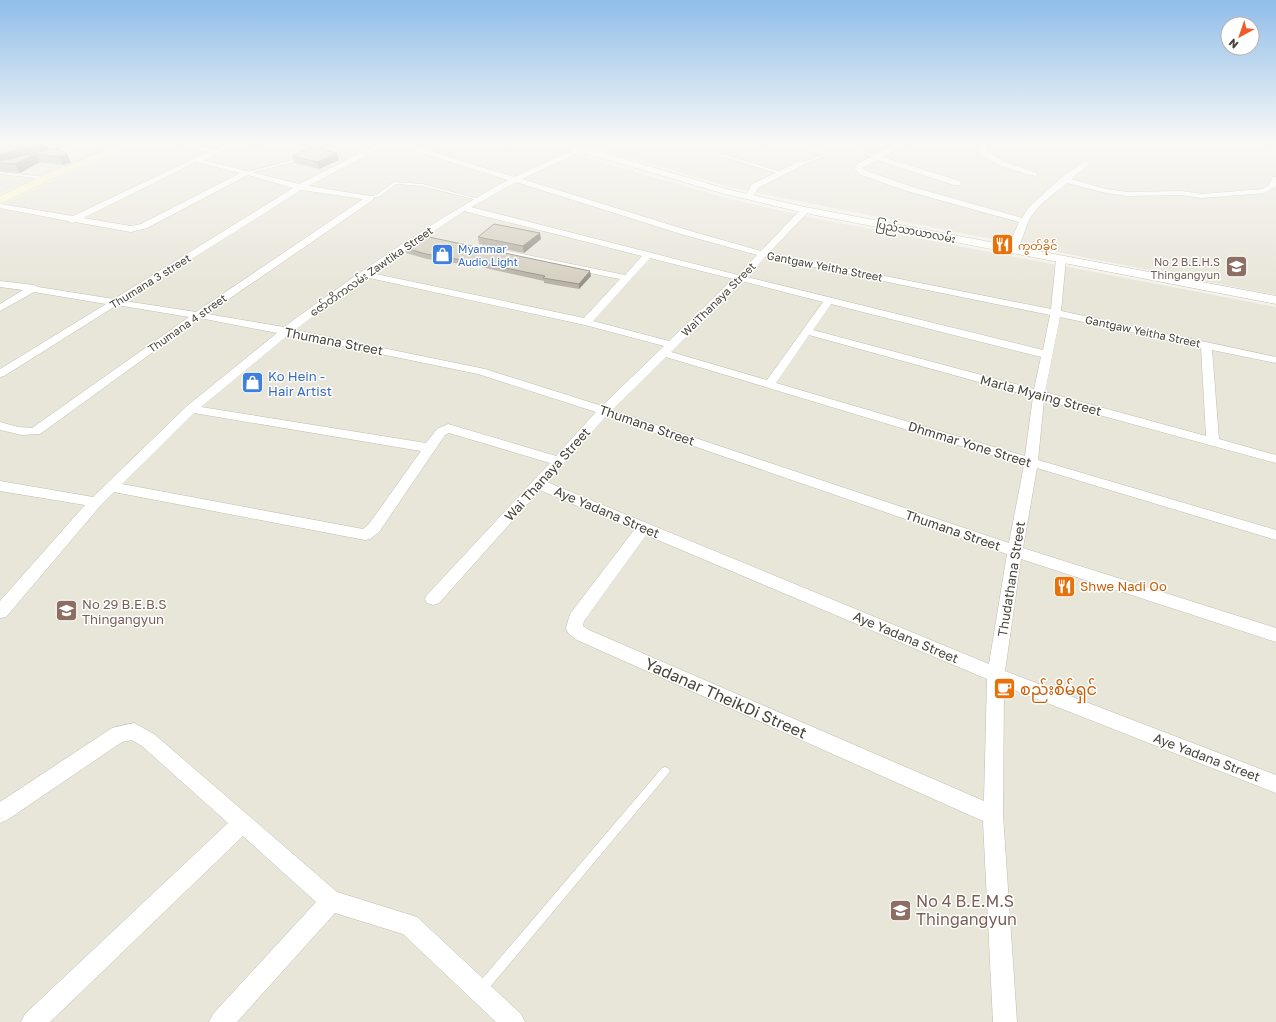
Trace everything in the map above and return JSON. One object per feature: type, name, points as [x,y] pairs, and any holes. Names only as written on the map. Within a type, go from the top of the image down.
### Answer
[{"type":"main road","points":[[0,200],[19,191]]},
{"type":"street","points":[[72,220],[132,191]]},
{"type":"street","points":[[0,206],[72,220],[132,229],[138,228],[211,191]]},
{"type":"street","name":"Thumana 3 street","points":[[0,374],[294,191]]},
{"type":"street","points":[[324,191],[370,198]]},
{"type":"street","name":"ဇော်တိကလမ်း Zawtika Street","points":[[0,612],[96,502],[191,409],[286,331],[363,274],[477,199],[493,191]]},
{"type":"street","name":"Gantgaw Yeitha Street","points":[[553,191],[684,232],[763,254],[1056,313],[1276,360]]},
{"type":"street","name":"ပြည်သာယာလမ်း","points":[[727,191],[805,210],[1276,300]]},
{"type":"street","points":[[749,197],[752,191]]},
{"type":"street","points":[[916,191],[1024,221]]},
{"type":"street","points":[[1012,250],[1024,221],[1032,209],[1052,191]]},
{"type":"street","points":[[1105,191],[1128,194],[1182,193],[1202,196],[1264,191]]},
{"type":"street","name":"Thumana 4 street","points":[[0,426],[29,433],[36,431],[198,315],[370,198]]},
{"type":"street","points":[[463,208],[527,222],[648,255],[1048,354]]},
{"type":"street","name":"WaiThanaya Street","points":[[668,349],[740,278],[805,210]]},
{"type":"street","points":[[420,236],[435,239]]},
{"type":"street","points":[[474,247],[627,278]]},
{"type":"street","points":[[586,322],[648,255]]},
{"type":"street","name":"Thudathana Street","points":[[1006,1022],[993,814],[996,675],[1015,551],[1031,462],[1039,395],[1056,313],[1061,259]]},
{"type":"street","name":"Dhmmar Yone Street","points":[[363,274],[586,322],[769,385],[1276,535]]},
{"type":"street","name":"Thumana Street","points":[[0,284],[118,301],[198,315],[286,331],[481,371],[604,411],[1015,551],[1276,635]]},
{"type":"street","points":[[0,308],[34,288]]},
{"type":"street","points":[[769,385],[829,300]]},
{"type":"street","name":"Marla Myaing Street","points":[[806,331],[1276,459]]},
{"type":"street","points":[[1206,345],[1213,442]]},
{"type":"street","name":"Wai Thanaya Street","points":[[433,599],[604,411],[668,349]]},
{"type":"street","points":[[191,409],[429,448]]},
{"type":"street","points":[[111,487],[365,535],[374,528],[441,432],[448,428],[559,461]]},
{"type":"street","name":"Aye Yadana Street","points":[[538,484],[996,675],[1276,784]]},
{"type":"street","points":[[0,486],[96,502]]},
{"type":"street","name":"Yadanar TheikDi Street","points":[[644,528],[576,619],[574,628],[583,635],[993,814]]},
{"type":"street","points":[[0,813],[118,734],[134,731],[148,740],[331,901],[409,925],[513,1022]]},
{"type":"street","points":[[33,1022],[242,823]]},
{"type":"street","points":[[221,1022],[331,901]]},
{"type":"lane","points":[[370,198],[384,191]]},
{"type":"lane","points":[[444,191],[477,199]]},
{"type":"lane","points":[[479,990],[665,771]]},
{"type":"shaded area","points":[[0,191],[7,191],[0,194]]},
{"type":"shaded area","points":[[32,191],[699,191],[813,218],[1276,307],[1276,1022],[0,1022],[0,206]]},
{"type":"shaded area","points":[[747,191],[1276,191],[1276,295]]},
{"type":"building","points":[[494,224],[540,233],[523,246],[478,237]]},
{"type":"building","points":[[424,236],[590,271],[579,284],[543,278],[545,276],[480,263],[426,254],[405,248]]},
{"type":"place","name":"ကွတ်ခိုင်","points":[[1002,245]]},
{"type":"place","name":"Myanmar Audio Light","points":[[442,254]]},
{"type":"place","name":"No 2 B.E.H.S Thingangyun","points":[[1236,267]]},
{"type":"place","name":"Ko Hein - Hair Artist","points":[[253,383]]},
{"type":"place","name":"Shwe Nadi Oo","points":[[1064,586]]},
{"type":"place","name":"No 29 B.E.B.S Thingangyun","points":[[67,611]]},
{"type":"place","name":"စည်းစိမ်ရှင်","points":[[1005,689]]},
{"type":"place","name":"No 4 B.E.M.S Thingangyun","points":[[901,910]]}]
